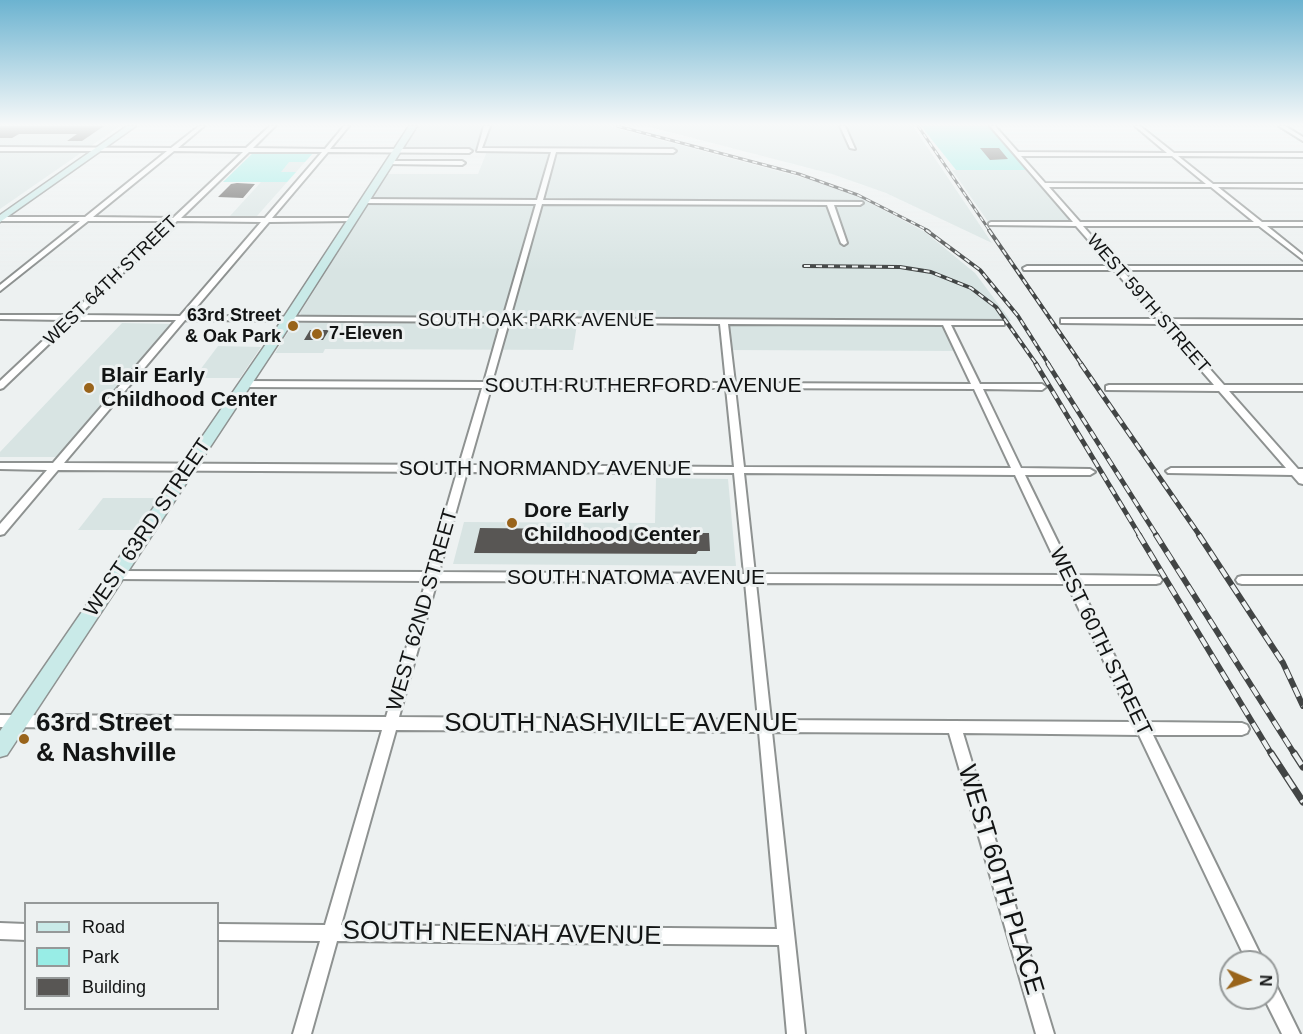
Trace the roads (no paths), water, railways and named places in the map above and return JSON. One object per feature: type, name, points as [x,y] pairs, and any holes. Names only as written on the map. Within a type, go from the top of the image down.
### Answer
[{"type":"main road","points":[[0,212],[58,174]]},
{"type":"main road","points":[[0,219],[62,174]]},
{"type":"main road","name":"WEST 63RD STREET","points":[[0,748],[288,320],[382,174]]},
{"type":"street","points":[[0,289],[142,174]]},
{"type":"street","name":"WEST 64TH STREET","points":[[0,386],[222,174]]},
{"type":"street","points":[[0,531],[305,174]]},
{"type":"street","name":"WEST 62ND STREET","points":[[302,1034],[547,174]]},
{"type":"street","name":"WEST 59TH STREET","points":[[1034,174],[1221,388],[1299,472],[1303,481]]},
{"type":"street","points":[[1197,174],[1303,258]]},
{"type":"street","points":[[1044,185],[1303,186]]},
{"type":"street","points":[[364,201],[860,203]]},
{"type":"street","points":[[830,203],[844,243]]},
{"type":"street","points":[[0,219],[352,220]]},
{"type":"street","points":[[991,224],[1303,224]]},
{"type":"street","points":[[1027,268],[1303,268]]},
{"type":"street","name":"SOUTH OAK PARK AVENUE","points":[[0,317],[1001,323]]},
{"type":"street","points":[[1064,321],[1303,322]]},
{"type":"street","points":[[724,322],[752,579],[796,1034]]},
{"type":"street","name":"WEST 60TH STREET","points":[[946,323],[1250,950]]},
{"type":"street","name":"SOUTH RUTHERFORD AVENUE","points":[[244,384],[1042,387]]},
{"type":"street","points":[[1109,388],[1303,388]]},
{"type":"street","name":"SOUTH NORMANDY AVENUE","points":[[0,466],[1090,472]]},
{"type":"street","points":[[1171,471],[1299,472]]},
{"type":"street","name":"SOUTH NATOMA AVENUE","points":[[116,574],[1156,580]]},
{"type":"street","points":[[1242,580],[1303,580]]},
{"type":"street","name":"SOUTH NASHVILLE AVENUE","points":[[0,721],[1242,729]]},
{"type":"street","name":"WEST 60TH PLACE","points":[[954,726],[1045,1034]]},
{"type":"street","points":[[0,931],[24,932]]},
{"type":"street","name":"SOUTH NEENAH AVENUE","points":[[219,932],[786,937]]},
{"type":"street","points":[[1279,1010],[1291,1034]]},
{"type":"railway","points":[[800,174],[858,195],[929,231]]},
{"type":"railway","points":[[951,174],[990,231]]},
{"type":"railway","points":[[926,230],[980,270],[1018,316],[1049,365]]},
{"type":"railway","points":[[989,230],[1082,365]]},
{"type":"railway","points":[[804,266],[900,267],[931,272],[971,288],[996,307],[1037,365]]},
{"type":"railway","points":[[1036,364],[1140,536]]},
{"type":"railway","points":[[1048,364],[1157,536]]},
{"type":"railway","points":[[1081,364],[1200,536]]},
{"type":"railway","points":[[1139,535],[1272,755]]},
{"type":"railway","points":[[1156,535],[1295,755]]},
{"type":"railway","points":[[1199,535],[1283,663],[1303,706]]},
{"type":"railway","points":[[1271,753],[1303,802]]},
{"type":"railway","points":[[1294,753],[1303,767]]},
{"type":"place","name":"63rd Street & Oak Park","points":[[293,326]]},
{"type":"place","name":"7-Eleven","points":[[317,334]]},
{"type":"place","name":"Blair Early Childhood Center","points":[[89,388]]},
{"type":"place","name":"Dore Early Childhood Center","points":[[512,523]]},
{"type":"place","name":"63rd Street & Nashville","points":[[24,739]]}]
